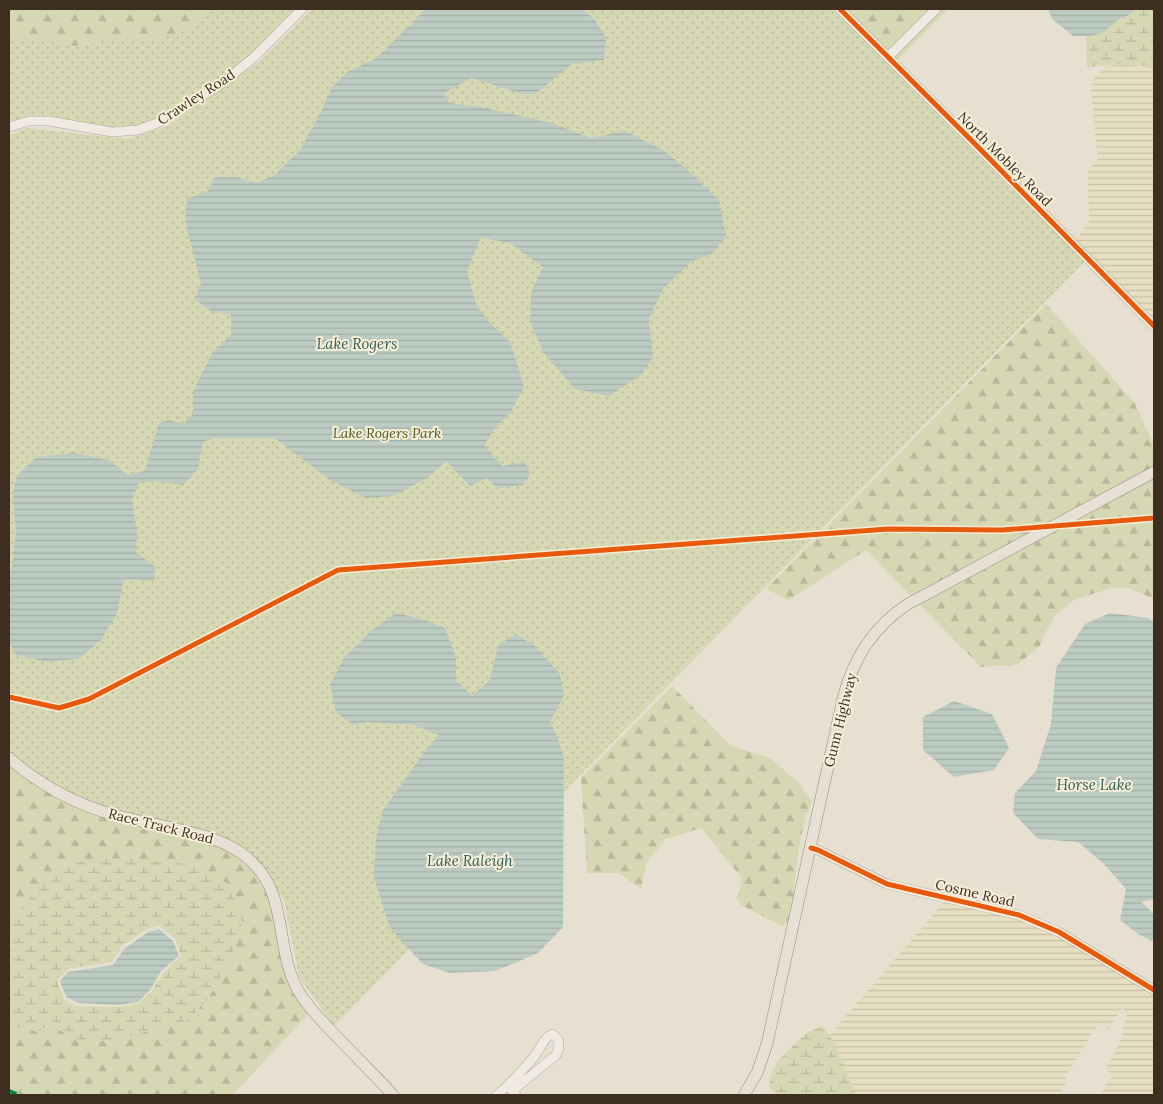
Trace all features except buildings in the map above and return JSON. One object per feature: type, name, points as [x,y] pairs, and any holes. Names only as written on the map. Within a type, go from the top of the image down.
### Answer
[{"type":"main road","name":"Gunn Highway","points":[[744,1095],[757,1073],[768,1044],[847,682],[853,666],[862,651],[879,629],[894,614],[908,604],[1154,472]]},
{"type":"main road","name":"Race Track Road","points":[[9,758],[40,782],[75,800],[111,814],[209,837],[230,846],[246,856],[264,877],[275,898],[287,963],[299,992],[318,1017],[393,1095]]},
{"type":"street","name":"Crawley Road","points":[[9,127],[29,121],[49,121],[112,132],[138,130],[160,122],[217,87],[252,59],[302,9]]},
{"type":"street","name":"North Mobley Road","points":[[840,9],[1154,326]]},
{"type":"street","points":[[888,58],[936,9]]},
{"type":"street","name":"Cosme Road","points":[[811,848],[887,884],[1019,915],[1033,920],[1058,932],[1154,990]]},
{"type":"street","points":[[497,1095],[520,1074],[535,1056],[548,1035],[556,1036],[559,1049],[556,1055],[512,1091],[516,1095]]},
{"type":"shaded area","points":[[1125,64],[1149,67],[1154,70],[1154,321],[1075,241],[1089,222],[1088,168],[1098,162],[1091,89],[1095,76],[1108,66]]},
{"type":"shaded area","points":[[945,901],[1017,918],[1057,935],[1154,994],[1154,1095],[1100,1095],[1113,1074],[1105,1070],[1123,1036],[1122,1031],[1127,1018],[1126,1012],[1122,1008],[1109,1029],[1100,1023],[1094,1030],[1066,1076],[1065,1085],[1062,1089],[1063,1095],[856,1095],[835,1044],[829,1036]]},
{"type":"green space","points":[[9,9],[215,9],[188,30],[158,39],[122,37],[74,46],[38,38],[9,40]]},
{"type":"green space","points":[[215,9],[298,9],[250,57],[216,84],[159,119],[138,127],[113,129],[50,118],[9,123],[9,40],[38,38],[74,46],[122,37],[158,39],[188,30]]},
{"type":"green space","name":"Lake Rogers Park","points":[[312,9],[833,9],[1084,262],[334,1026],[299,977],[284,900],[254,857],[220,835],[109,810],[56,788],[9,756],[9,135],[28,128],[127,139],[167,126],[257,63]]},
{"type":"green space","points":[[845,9],[932,9],[888,53]]},
{"type":"green space","points":[[941,9],[948,9],[897,62],[892,57]]},
{"type":"green space","points":[[1135,9],[1154,9],[1154,70],[1130,64],[1087,67],[1086,36],[1100,33]]},
{"type":"green space","points":[[1046,304],[1134,402],[1154,445],[1154,469],[913,598],[866,550],[789,600],[766,589]]},
{"type":"green space","points":[[1154,476],[1154,599],[1129,588],[1111,588],[1074,600],[1056,614],[1040,646],[1017,665],[981,667],[918,603]]},
{"type":"green space","points":[[672,686],[731,746],[770,758],[800,784],[812,802],[805,818],[799,849],[794,887],[794,908],[791,921],[782,926],[743,906],[737,900],[742,878],[701,828],[666,839],[647,862],[641,889],[619,873],[587,873],[581,778]]},
{"type":"green space","points":[[9,763],[38,785],[200,838],[236,853],[261,879],[309,1013],[233,1095],[9,1095],[9,1028],[25,1028],[38,1032],[51,1023],[56,1028],[88,1041],[111,1041],[186,1021],[217,983],[240,936],[239,905],[228,884],[65,863],[37,890],[17,913],[9,914]]},
{"type":"green space","points":[[120,858],[177,863],[199,866],[228,884],[239,905],[242,922],[240,936],[208,999],[186,1021],[111,1041],[88,1041],[71,1037],[51,1023],[38,1032],[25,1028],[9,1028],[9,914],[17,913],[37,890],[65,863]],"holes":[[[160,926],[175,939],[181,956],[163,973],[152,991],[138,1004],[118,1007],[76,1006],[64,999],[57,981],[68,969],[112,962],[122,946],[147,929]]]},
{"type":"green space","points":[[823,1026],[835,1044],[856,1095],[777,1095],[769,1087],[770,1077],[778,1060],[808,1032]]},
{"type":"water","name":"Lake Rogers","points":[[426,9],[583,9],[595,20],[606,38],[604,60],[572,64],[535,94],[522,94],[472,78],[444,93],[449,103],[480,107],[551,123],[591,138],[625,131],[666,152],[719,200],[726,236],[712,254],[692,261],[663,289],[649,319],[653,357],[641,375],[609,396],[575,389],[544,353],[530,322],[531,292],[543,267],[512,244],[481,237],[467,271],[477,307],[510,342],[524,386],[511,412],[494,429],[484,445],[502,466],[525,462],[530,474],[523,485],[497,488],[487,478],[470,486],[446,461],[427,478],[393,496],[366,498],[330,480],[275,438],[214,438],[203,442],[198,469],[183,485],[156,481],[139,482],[132,500],[137,532],[136,552],[155,567],[154,581],[124,579],[117,613],[101,640],[80,658],[49,662],[16,655],[9,641],[9,576],[12,569],[16,532],[13,493],[17,476],[36,457],[75,453],[108,460],[128,475],[145,471],[159,423],[169,420],[183,424],[193,414],[193,392],[212,354],[231,335],[231,314],[213,312],[194,299],[201,284],[185,220],[187,199],[208,191],[215,177],[237,177],[255,183],[274,176],[300,150],[321,112],[332,87],[347,72],[377,58]]},
{"type":"water","points":[[1048,9],[1135,9],[1104,32],[1091,36],[1073,36],[1052,19]]},
{"type":"water","name":"Lake Raleigh","points":[[396,613],[425,620],[445,628],[456,657],[456,680],[472,696],[490,680],[498,645],[516,634],[535,646],[560,674],[564,696],[550,721],[564,758],[563,927],[538,953],[494,971],[450,973],[423,964],[389,926],[374,877],[376,838],[383,810],[439,735],[415,725],[367,722],[353,725],[336,712],[330,685],[343,659],[371,631]]},
{"type":"water","name":"Horse Lake","points":[[1110,613],[1148,618],[1154,622],[1154,899],[1141,902],[1154,916],[1154,939],[1152,941],[1138,934],[1120,920],[1126,889],[1104,864],[1078,842],[1038,839],[1013,813],[1015,793],[1036,771],[1051,724],[1056,668],[1085,624]]},
{"type":"water","points":[[954,701],[992,714],[1009,748],[994,770],[954,777],[923,750],[923,717]]},
{"type":"water","points":[[159,929],[173,941],[179,956],[161,971],[150,990],[138,1002],[118,1005],[78,1003],[66,997],[60,981],[68,972],[113,965],[124,949],[148,932]]},
{"type":"marked path","points":[[9,1091],[19,1095]]},
{"type":"cycle path","points":[[840,9],[1154,326]]},
{"type":"cycle path","points":[[9,697],[59,708],[89,699],[338,570],[888,529],[1002,530],[1154,518]]},
{"type":"cycle path","points":[[811,848],[887,884],[1019,915],[1059,932],[1154,990]]}]
